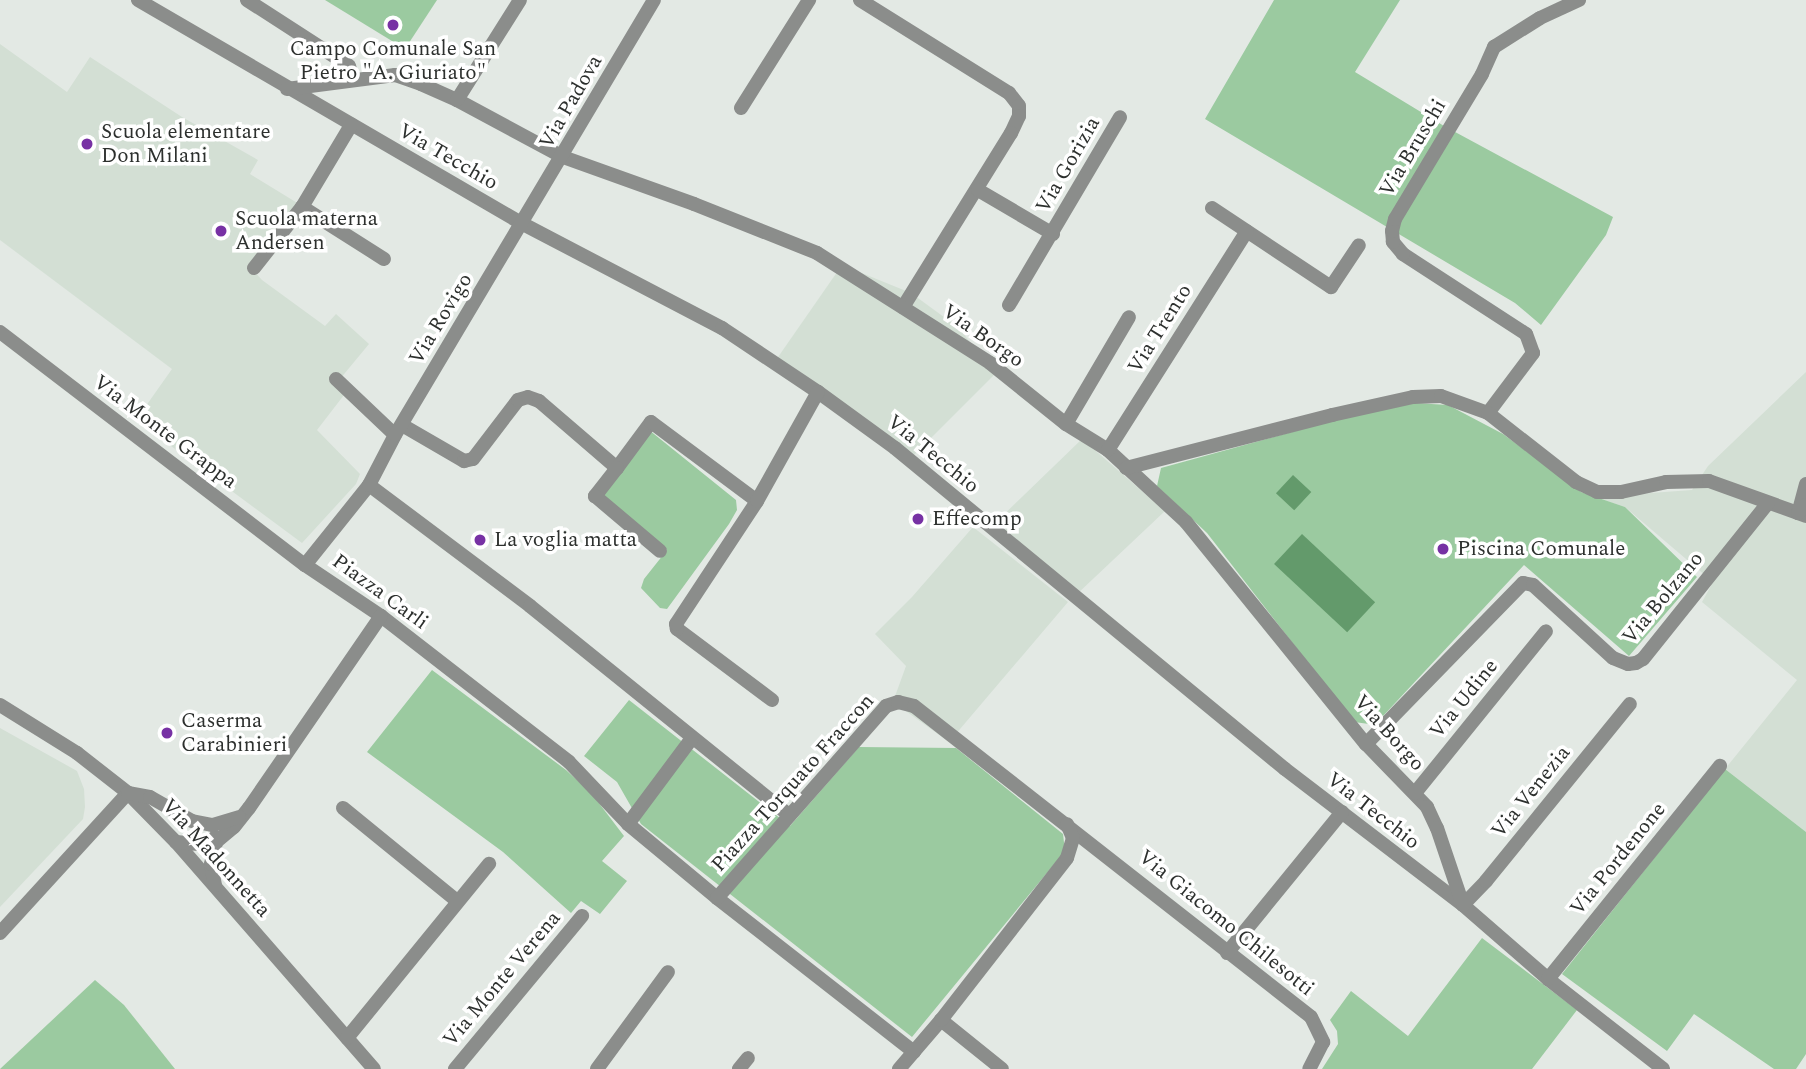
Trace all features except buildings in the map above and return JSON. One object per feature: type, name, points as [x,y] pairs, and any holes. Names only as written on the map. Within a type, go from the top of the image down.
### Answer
[{"type":"street","name":"Via Tecchio","points":[[138,0],[523,224],[722,328],[818,392],[895,448],[1342,812],[1463,905],[1548,979],[1664,1069]]},
{"type":"street","points":[[247,0],[349,66],[353,79]]},
{"type":"street","points":[[457,100],[520,0]]},
{"type":"street","name":"Via Padova","points":[[523,224],[654,0]]},
{"type":"street","points":[[741,108],[809,0]]},
{"type":"street","points":[[860,0],[1009,93],[1019,106],[1019,116],[1012,133],[903,307]]},
{"type":"street","name":"Via Bruschi","points":[[1489,413],[1533,353],[1526,334],[1403,254],[1393,242],[1392,232],[1395,219],[1482,74],[1494,47],[1540,18],[1579,0]]},
{"type":"street","name":"Via Borgo","points":[[287,89],[395,75],[457,100],[563,157],[694,204],[817,253],[990,363],[1066,424],[1108,450],[1186,522],[1366,744],[1415,793],[1437,828],[1463,905]]},
{"type":"street","name":"Via Gorizia","points":[[1009,305],[1120,117]]},
{"type":"street","points":[[254,268],[302,207],[351,125]]},
{"type":"street","name":"Via Gorizia","points":[[978,190],[1053,234]]},
{"type":"street","points":[[302,207],[384,259]]},
{"type":"street","points":[[1212,208],[1331,287],[1359,245]]},
{"type":"street","name":"Via Rovigo","points":[[369,485],[398,430],[523,224]]},
{"type":"street","name":"Via Trento","points":[[1108,450],[1247,231]]},
{"type":"street","points":[[1066,424],[1129,317]]},
{"type":"street","name":"Via Monte Grappa","points":[[0,332],[305,565]]},
{"type":"street","points":[[336,379],[398,430],[464,461],[473,459],[518,400],[528,397],[539,401],[617,468]]},
{"type":"street","points":[[772,700],[677,629],[676,624],[757,501],[818,392]]},
{"type":"street","points":[[1126,468],[1413,397],[1441,396],[1489,413],[1576,482],[1597,492],[1621,492],[1666,482],[1709,481],[1768,503],[1803,511],[1806,484]]},
{"type":"street","points":[[660,551],[595,496],[651,422],[757,501]]},
{"type":"street","points":[[369,485],[530,606],[789,815]]},
{"type":"street","name":"Piazza Carli","points":[[369,485],[305,565],[381,616],[569,762],[628,824],[717,898]]},
{"type":"street","name":"Via Bolzano","points":[[1366,744],[1523,583],[1533,585],[1614,658],[1628,664],[1636,663],[1768,503]]},
{"type":"street","points":[[176,842],[216,842],[243,815],[381,616]]},
{"type":"street","name":"Via Udine","points":[[1415,793],[1546,631]]},
{"type":"street","name":"Piazza Torquato Fraccon","points":[[914,1052],[717,898],[886,706],[898,702],[914,706],[1102,851]]},
{"type":"street","name":"Via Venezia","points":[[1463,905],[1486,881],[1630,704]]},
{"type":"street","name":"Via Madonnetta","points":[[0,705],[77,754],[128,793],[176,842],[374,1069]]},
{"type":"street","points":[[628,824],[692,738]]},
{"type":"street","name":"Via Pordenone","points":[[1548,979],[1720,766]]},
{"type":"street","points":[[0,933],[128,793],[150,797],[192,821],[213,825],[243,815]]},
{"type":"street","points":[[343,808],[457,901]]},
{"type":"street","points":[[1227,953],[1342,812]]},
{"type":"street","points":[[899,1069],[941,1020],[1067,858],[1073,838],[1065,822]]},
{"type":"street","points":[[213,825],[216,842],[211,864],[215,888]]},
{"type":"street","points":[[1067,858],[1087,849],[1102,851]]},
{"type":"street","name":"Via Giacomo Chilesotti","points":[[1102,851],[1227,953],[1311,1017],[1323,1042],[1318,1057],[1308,1069]]},
{"type":"street","points":[[347,1038],[489,864]]},
{"type":"street","name":"Via Monte Verena","points":[[455,1069],[582,916]]},
{"type":"street","points":[[597,1069],[668,972]]},
{"type":"street","points":[[941,1020],[1002,1069]]},
{"type":"shaded area","name":"Campo Comunale San Pietro \"A. Giuriato\"","points":[[325,0],[437,0],[405,49]]},
{"type":"shaded area","points":[[1274,0],[1400,0],[1355,72],[1444,126],[1613,217],[1606,235],[1541,325],[1515,303],[1205,119]]},
{"type":"shaded area","points":[[0,44],[67,92],[90,57],[182,117],[258,160],[250,174],[299,204],[251,268],[262,280],[325,326],[336,314],[369,344],[340,379],[344,395],[317,430],[360,474],[356,484],[302,543],[136,420],[172,369],[0,240]]},
{"type":"shaded area","points":[[842,265],[911,293],[959,328],[995,374],[912,457],[776,360]]},
{"type":"shaded area","points":[[1806,372],[1806,832],[1725,769],[1797,680],[1702,602],[1713,582],[1625,507],[1595,497],[1692,490],[1708,466]]},
{"type":"shaded area","name":"Piscina Comunale","points":[[1415,403],[1448,405],[1503,434],[1581,492],[1625,507],[1697,577],[1629,656],[1524,565],[1383,716],[1369,724],[1354,722],[1207,533],[1157,486],[1161,468],[1339,419]]},
{"type":"shaded area","points":[[649,430],[736,500],[737,510],[729,524],[667,609],[660,608],[641,588],[644,579],[667,550],[603,498],[603,491]]},
{"type":"shaded area","points":[[1082,439],[1165,511],[1076,595],[993,525]]},
{"type":"shaded area","points":[[1293,475],[1311,492],[1294,510],[1276,493]]},
{"type":"shaded area","points":[[973,527],[1068,602],[949,742],[903,709],[890,710],[906,666],[875,634],[912,597]]},
{"type":"shaded area","points":[[1302,534],[1375,602],[1347,632],[1274,564]]},
{"type":"shaded area","points":[[432,670],[566,770],[592,794],[624,836],[602,861],[627,881],[600,914],[581,901],[571,913],[503,852],[367,752]]},
{"type":"shaded area","points":[[629,700],[790,826],[859,747],[956,748],[1063,834],[1065,851],[912,1037],[641,824],[617,782],[584,756]]},
{"type":"shaded area","points":[[0,728],[77,771],[84,789],[85,807],[83,819],[0,907]]},
{"type":"shaded area","points":[[1725,769],[1806,832],[1806,1054],[1796,1069],[1774,1069],[1694,1014],[1667,1051],[1562,974]]},
{"type":"shaded area","points":[[1482,938],[1577,1010],[1532,1069],[1322,1069],[1338,1044],[1337,1031],[1330,1020],[1351,991],[1408,1036]]},
{"type":"shaded area","points":[[95,980],[124,1005],[175,1069],[0,1069]]},
{"type":"place","name":"Campo Comunale San Pietro \"A. Giuriato\"","points":[[393,25]]},
{"type":"place","name":"Scuola elementare Don Milani","points":[[87,144]]},
{"type":"place","name":"Scuola materna Andersen","points":[[221,231]]},
{"type":"place","name":"Effecomp","points":[[918,519]]},
{"type":"place","name":"La voglia matta","points":[[480,540]]},
{"type":"place","name":"Piscina Comunale","points":[[1443,549]]},
{"type":"place","name":"Caserma Carabinieri","points":[[167,733]]}]
